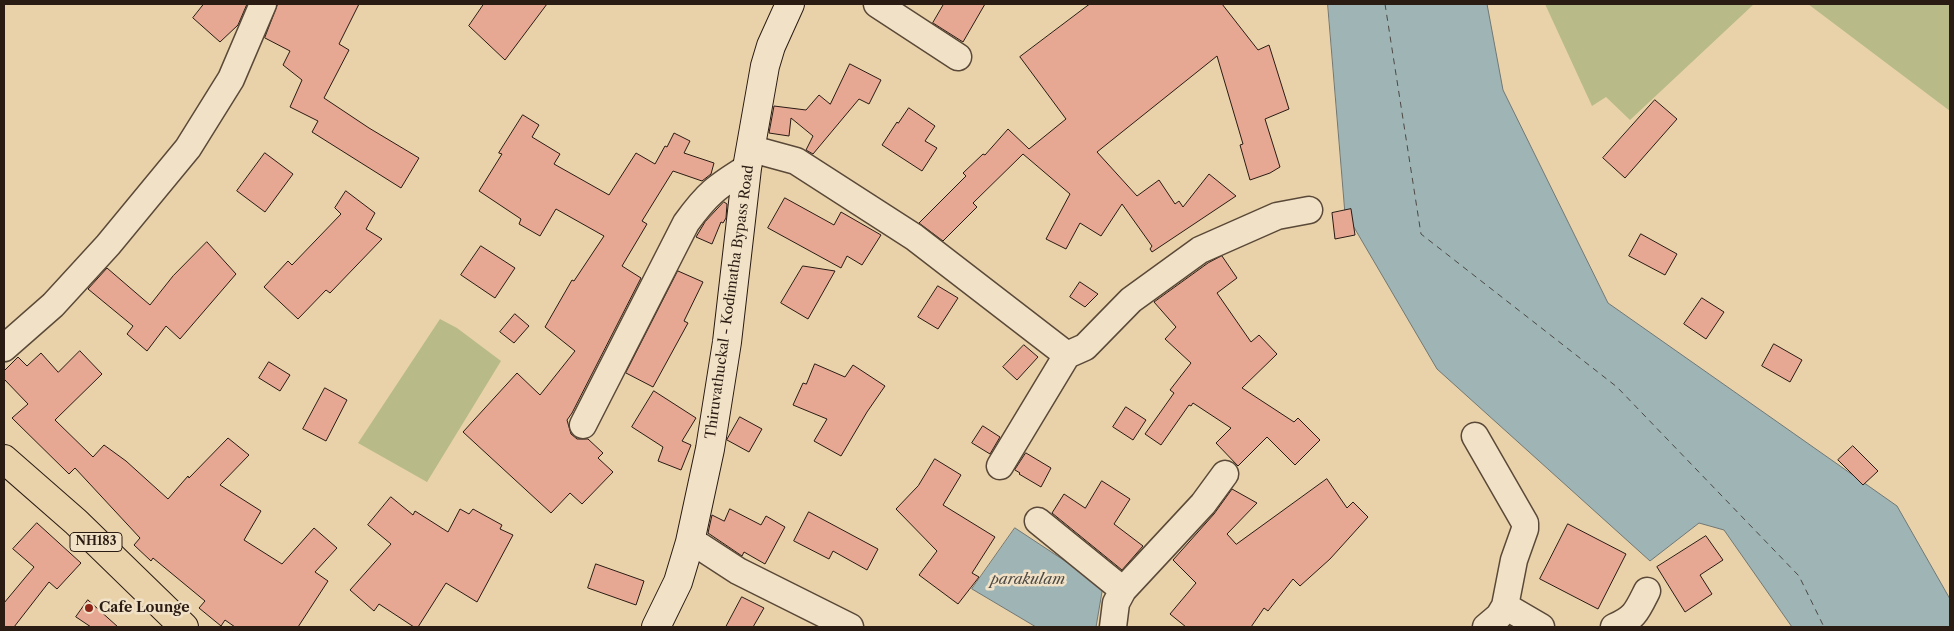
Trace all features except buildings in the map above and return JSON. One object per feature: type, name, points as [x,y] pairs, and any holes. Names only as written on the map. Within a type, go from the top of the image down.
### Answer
[{"type":"highway","name":"NH183","points":[[4,459],[76,522],[184,627]]},
{"type":"main road","name":"Thiruvathuckal - Kodimatha Bypass Road","points":[[656,627],[678,582],[690,542],[710,449],[727,342],[750,159],[765,66],[771,46],[790,4]]},
{"type":"street","points":[[4,348],[53,305],[108,245],[188,148],[231,79],[263,4]]},
{"type":"street","points":[[877,4],[958,57]]},
{"type":"street","points":[[583,426],[686,223],[712,190],[750,159],[796,161],[914,236],[1067,355]]},
{"type":"street","points":[[1000,466],[1067,355],[1085,347],[1131,300],[1200,250],[1277,216],[1309,210]]},
{"type":"street","points":[[1475,436],[1525,523],[1525,529],[1514,560],[1505,606],[1499,616],[1486,627]]},
{"type":"street","points":[[1112,627],[1116,603],[1123,590],[1203,504],[1225,474]]},
{"type":"street","points":[[1038,521],[1123,590]]},
{"type":"street","points":[[690,542],[698,545],[738,571],[850,627]]},
{"type":"street","points":[[1614,627],[1624,623],[1636,613],[1647,591]]},
{"type":"street","points":[[1505,606],[1541,627]]},
{"type":"green space","points":[[1545,4],[1754,4],[1630,120],[1606,97],[1592,106]]},
{"type":"green space","points":[[1808,4],[1950,4],[1950,111]]},
{"type":"green space","points":[[440,319],[457,328],[501,361],[427,482],[358,443]]},
{"type":"water","points":[[1328,4],[1487,4],[1503,90],[1608,303],[1897,506],[1950,599],[1950,627],[1792,627],[1724,530],[1699,523],[1650,561],[1437,369],[1345,212]]},
{"type":"water","name":"parakulam","points":[[1015,528],[1103,586],[1096,627],[1036,627],[972,589]]},
{"type":"ferry route","points":[[1385,4],[1421,234],[1617,387],[1799,576],[1824,627]]},
{"type":"place","name":"Cafe Lounge","points":[[89,608]]}]
